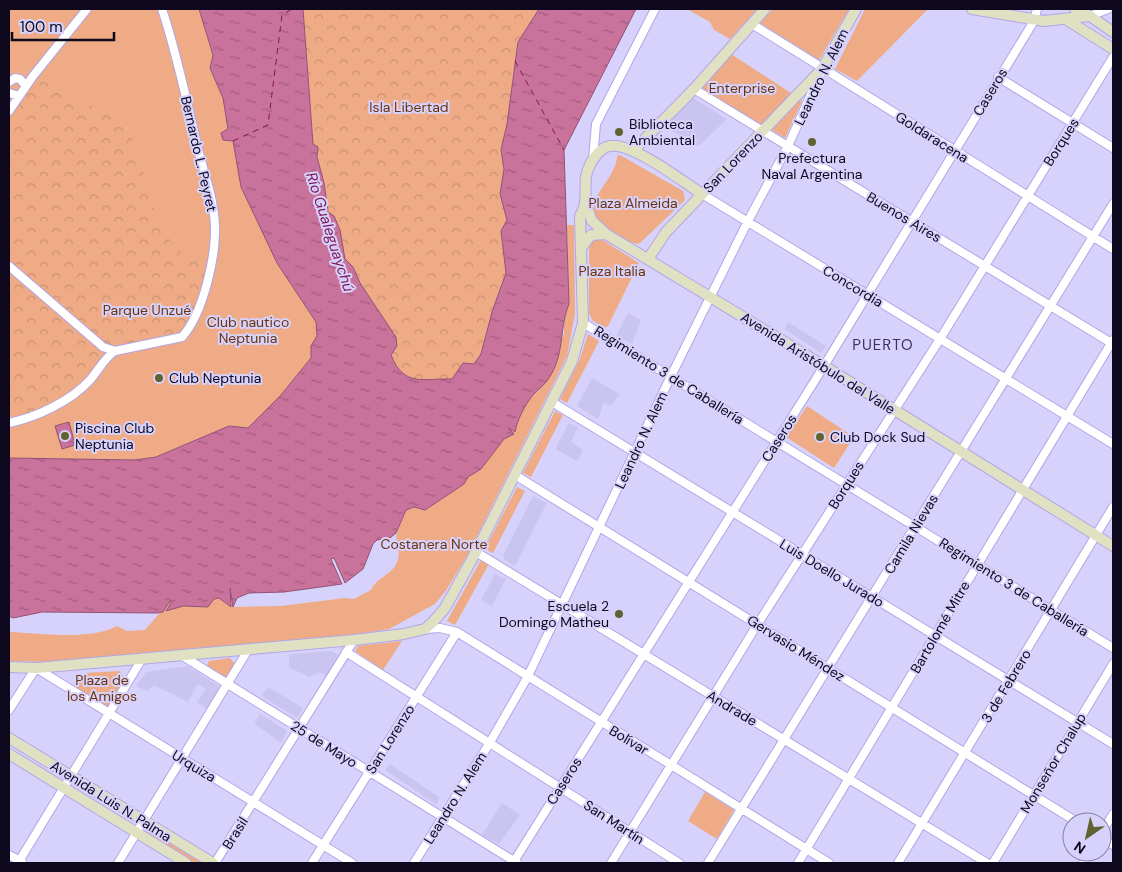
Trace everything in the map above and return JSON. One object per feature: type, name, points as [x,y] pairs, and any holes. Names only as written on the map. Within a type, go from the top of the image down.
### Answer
[{"type":"main road","points":[[633,151],[694,90],[765,9]]},
{"type":"main road","name":"Leandro N. Alem","points":[[822,69],[856,9]]},
{"type":"main road","points":[[972,9],[1034,21],[1066,20],[1090,16]]},
{"type":"main road","points":[[1075,9],[1090,16],[1113,32]]},
{"type":"main road","points":[[1066,20],[1113,49]]},
{"type":"main road","name":"San Lorenzo","points":[[648,259],[666,232],[822,69]]},
{"type":"main road","name":"Concordia","points":[[593,159],[609,146],[618,146],[633,151],[702,194]]},
{"type":"main road","points":[[9,667],[36,668],[248,650],[354,640],[404,634],[425,629],[445,608],[476,552],[572,361],[583,323],[580,216],[585,203],[585,181],[593,159]]},
{"type":"main road","name":"Avenida Aristóbulo del Valle","points":[[585,203],[592,221],[606,234],[712,297],[1113,546]]},
{"type":"main road","points":[[581,248],[591,235],[606,234]]},
{"type":"main road","name":"Avenida Luis N. Palma","points":[[9,738],[214,863]]},
{"type":"main road","name":"Avenida Luis N. Palma","points":[[9,754],[186,863]]},
{"type":"street","points":[[9,111],[26,86],[87,9]]},
{"type":"street","name":"Bernardo L. Peyret","points":[[9,423],[66,400],[90,379],[107,356],[115,350],[182,337],[189,330],[202,300],[215,241],[210,191],[162,9]]},
{"type":"street","points":[[593,159],[596,124],[655,9]]},
{"type":"street","name":"Caseros","points":[[515,863],[824,366],[1034,21],[1037,9]]},
{"type":"street","points":[[1090,16],[1108,9]]},
{"type":"street","name":"Goldaracena","points":[[752,24],[1113,249]]},
{"type":"street","name":"Borques","points":[[611,863],[758,624],[985,266],[1113,57]]},
{"type":"street","name":"Leandro N. Alem","points":[[414,863],[489,744],[527,678],[671,376],[712,297],[748,221],[788,146],[822,69]]},
{"type":"street","points":[[9,82],[15,78],[20,78],[26,86]]},
{"type":"street","points":[[998,78],[1113,148]]},
{"type":"street","name":"Buenos Aires","points":[[694,90],[1113,342]]},
{"type":"street","points":[[9,92],[19,96]]},
{"type":"street","name":"Concordia","points":[[702,194],[1113,444]]},
{"type":"street","name":"Camila Nievas","points":[[708,863],[829,669],[1113,204]]},
{"type":"street","points":[[9,266],[103,347],[107,356]]},
{"type":"street","name":"Regimiento 3 de Caballería","points":[[583,323],[1113,648]]},
{"type":"street","name":"Bartolomé Mitre","points":[[798,863],[893,708],[1021,490],[1113,342]]},
{"type":"street","points":[[103,347],[115,350]]},
{"type":"street","name":"Luis Doello Jurado","points":[[552,402],[1113,744]]},
{"type":"street","name":"Gervasio Méndez","points":[[515,475],[1062,813]]},
{"type":"street","name":"3 de Febrero","points":[[898,863],[1113,507]]},
{"type":"street","name":"Andrade","points":[[476,552],[987,863]]},
{"type":"street","name":"Bolívar","points":[[425,629],[440,628],[457,632],[527,678],[829,863]]},
{"type":"street","name":"San Lorenzo","points":[[312,863],[457,632]]},
{"type":"street","name":"Brasil","points":[[214,863],[254,803],[354,640]]},
{"type":"street","points":[[118,863],[248,650]]},
{"type":"street","name":"San Martín","points":[[346,652],[679,863]]},
{"type":"street","name":"25 de Mayo","points":[[181,656],[515,863]]},
{"type":"street","points":[[9,855],[21,862],[142,659]]},
{"type":"street","name":"Monseñor Chalup","points":[[993,863],[1113,664]]},
{"type":"street","points":[[9,710],[36,668]]},
{"type":"street","name":"Urquiza","points":[[36,668],[182,760],[352,863]]},
{"type":"shaded area","points":[[691,97],[727,119],[699,146],[666,128]]},
{"type":"shaded area","points":[[628,313],[641,320],[632,344],[616,336]]},
{"type":"shaded area","points":[[788,322],[826,346],[821,353],[785,329]]},
{"type":"shaded area","points":[[592,378],[619,394],[611,406],[604,402],[598,419],[577,406]]},
{"type":"shaded area","points":[[569,423],[578,427],[571,442],[583,450],[577,461],[557,450],[556,447]]},
{"type":"shaded area","points":[[533,496],[547,503],[515,566],[505,560],[503,555]]},
{"type":"shaded area","points":[[495,574],[506,579],[492,606],[481,600]]},
{"type":"shaded area","points":[[332,651],[338,655],[326,676],[320,672],[309,677],[289,667],[289,654]]},
{"type":"shaded area","points":[[188,666],[220,687],[207,709],[197,702],[206,689],[198,684],[188,702],[154,685],[147,691],[136,686],[146,672]]},
{"type":"shaded area","points":[[268,687],[303,708],[297,718],[262,696]]},
{"type":"shaded area","points":[[260,714],[287,731],[281,743],[254,723]]},
{"type":"shaded area","points":[[390,764],[439,797],[437,805],[385,770]]},
{"type":"shaded area","points":[[502,803],[520,815],[499,844],[482,835]]},
{"type":"green space","name":"Parque Unzué","points":[[9,9],[199,9],[213,55],[210,68],[224,98],[228,129],[221,133],[223,140],[233,141],[237,164],[277,263],[316,322],[317,336],[311,346],[311,358],[281,395],[248,428],[229,426],[156,457],[135,460],[9,458]]},
{"type":"green space","name":"Isla Libertad","points":[[303,9],[539,9],[518,42],[507,124],[501,150],[504,169],[500,194],[507,220],[502,231],[506,273],[492,312],[481,354],[474,364],[463,363],[452,379],[424,380],[409,377],[402,373],[391,355],[397,346],[396,337],[360,283],[353,267],[344,259],[325,203],[324,183],[317,157],[318,148],[313,144]]},
{"type":"green space","points":[[687,9],[757,9],[730,39],[714,30],[710,22]]},
{"type":"green space","points":[[773,9],[849,9],[819,60],[760,23]]},
{"type":"green space","points":[[865,9],[927,10],[857,81],[835,69]]},
{"type":"green space","name":"Enterprise","points":[[731,54],[791,93],[761,125],[705,92],[702,85]]},
{"type":"green space","points":[[33,76],[122,121],[141,163],[161,226],[179,250],[192,260],[209,268],[205,287],[182,337],[107,356],[95,374],[59,403],[9,423],[9,111]]},
{"type":"green space","points":[[800,100],[802,101],[785,138],[772,130]]},
{"type":"green space","name":"Plaza Almeida","points":[[620,155],[683,191],[685,200],[639,244],[627,241],[617,235],[599,221],[594,212],[594,203],[598,194],[615,166],[617,156]]},
{"type":"green space","name":"Costanera Norte","points":[[567,225],[574,225],[575,314],[567,356],[468,554],[447,589],[435,604],[389,629],[311,641],[46,662],[9,661],[9,632],[79,635],[105,631],[117,626],[127,631],[145,630],[170,601],[171,603],[166,610],[183,606],[208,607],[214,599],[220,598],[230,607],[229,588],[231,588],[234,607],[281,606],[345,598],[354,599],[371,590],[377,582],[392,570],[397,562],[399,554],[396,535],[406,510],[414,507],[425,510],[464,484],[468,477],[481,469],[504,438],[514,433],[508,428],[515,432],[523,410],[539,390],[564,334],[564,315],[569,304]]},
{"type":"green space","name":"Plaza Italia","points":[[594,239],[601,239],[639,263],[608,326],[604,328],[592,320],[589,313],[589,248]]},
{"type":"green space","points":[[588,334],[599,341],[567,403],[560,399],[580,359]]},
{"type":"green space","name":"Club Dock Sud","points":[[807,406],[854,437],[834,468],[786,437]]},
{"type":"green space","points":[[555,411],[563,415],[531,477],[523,473]]},
{"type":"green space","points":[[517,487],[525,491],[493,553],[485,549]]},
{"type":"green space","points":[[481,560],[489,564],[455,625],[447,621]]},
{"type":"green space","points":[[402,641],[383,670],[355,651],[358,646]]},
{"type":"green space","points":[[230,658],[235,664],[226,677],[207,666],[209,661]]},
{"type":"green space","name":"Plaza de los Amigos","points":[[120,671],[125,680],[109,706],[105,707],[75,688],[84,673]]},
{"type":"green space","points":[[705,792],[734,810],[717,839],[688,821]]},
{"type":"green space","points":[[149,829],[202,862],[195,863],[146,833]]},
{"type":"water","name":"Río Gualeguaychú","points":[[199,9],[303,9],[313,144],[318,147],[317,157],[324,183],[328,212],[334,216],[340,230],[345,259],[353,267],[360,283],[396,337],[397,346],[391,355],[396,365],[402,373],[409,377],[424,380],[452,379],[463,363],[474,364],[481,354],[492,312],[506,273],[501,231],[507,220],[500,194],[504,169],[501,150],[507,124],[518,42],[539,9],[636,9],[564,150],[569,304],[557,360],[547,380],[524,408],[515,432],[508,428],[514,434],[504,439],[481,469],[468,477],[464,484],[425,510],[414,507],[406,510],[396,533],[390,538],[377,540],[373,544],[363,569],[345,583],[334,558],[331,559],[342,584],[284,592],[249,593],[237,598],[233,607],[230,588],[231,607],[219,598],[214,599],[208,607],[183,606],[166,611],[171,603],[170,601],[163,612],[157,613],[42,612],[13,618],[9,616],[9,458],[135,460],[156,457],[229,426],[248,428],[281,395],[311,358],[311,346],[317,336],[316,322],[277,263],[241,187],[233,141],[223,140],[221,133],[228,129],[223,98],[210,68],[213,55]]},
{"type":"water","name":"Piscina Club Neptunia","points":[[69,422],[75,445],[62,449],[55,426]]},
{"type":"ferry route","points":[[233,141],[268,125],[282,15],[292,9]]},
{"type":"ferry route","points":[[515,61],[564,150]]},
{"type":"place","name":"Biblioteca Ambiental","points":[[619,132]]},
{"type":"place","name":"Prefectura Naval Argentina","points":[[812,142]]},
{"type":"place","name":"Club Neptunia","points":[[159,378]]},
{"type":"place","name":"Piscina Club Neptunia","points":[[65,436]]},
{"type":"place","name":"Club Dock Sud","points":[[820,437]]},
{"type":"place","name":"Escuela 2 Domingo Matheu","points":[[619,614]]},
{"type":"district","name":"PUERTO","points":[[883,345]]},
{"type":"park label","name":"Club nautico Neptunia","points":[[248,330]]}]
